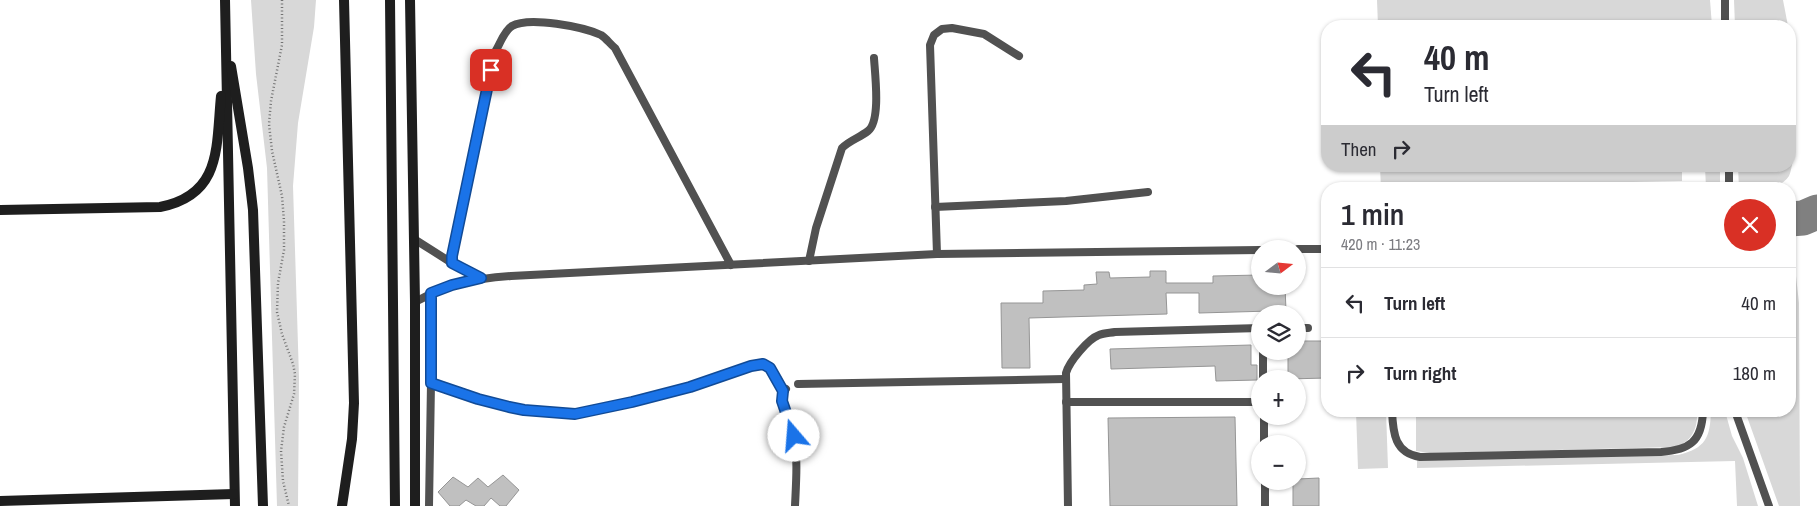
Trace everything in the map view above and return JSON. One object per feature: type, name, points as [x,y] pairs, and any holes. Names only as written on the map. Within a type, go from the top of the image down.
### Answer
[{"type":"main road","points":[[225,0],[235,506]]},
{"type":"main road","points":[[342,506],[352,439],[354,402],[344,0]]},
{"type":"main road","points":[[390,0],[395,506]]},
{"type":"main road","points":[[410,0],[415,302],[415,506]]},
{"type":"main road","points":[[0,210],[160,207],[185,200],[196,192],[204,183],[212,166],[217,144],[226,41]]},
{"type":"main road","points":[[226,41],[248,168],[252,210],[263,506]]},
{"type":"main road","points":[[0,501],[234,494]]},
{"type":"lane","points":[[1725,0],[1725,20]]},
{"type":"lane","points":[[452,263],[495,52],[504,35],[512,26],[523,22],[538,22],[589,30],[603,36],[615,48],[731,265]]},
{"type":"lane","points":[[937,254],[930,45],[934,35],[942,29],[952,28],[984,34],[1019,56]]},
{"type":"lane","points":[[809,261],[816,228],[842,148],[868,131],[873,125],[876,114],[874,58]]},
{"type":"lane","points":[[935,207],[1066,202],[1148,192]]},
{"type":"lane","points":[[414,239],[452,263],[481,278]]},
{"type":"lane","points":[[1306,249],[1321,249]]},
{"type":"lane","points":[[415,302],[452,285],[481,278],[937,254],[1251,250]]},
{"type":"lane","points":[[429,506],[431,293]]},
{"type":"lane","points":[[1068,506],[1065,379],[1067,367],[1091,340],[1105,333],[1251,328]]},
{"type":"lane","points":[[431,383],[509,407],[575,414],[690,387],[751,366],[763,364],[770,368],[785,389],[782,401],[794,436],[797,470],[796,506]]},
{"type":"lane","points":[[798,384],[1065,379]]},
{"type":"lane","points":[[1066,402],[1251,402]]},
{"type":"lane","points":[[1393,417],[1395,434],[1401,448],[1406,454],[1420,457],[1681,450],[1689,446],[1700,432],[1703,417]]},
{"type":"lane","points":[[1737,417],[1769,506]]},
{"type":"lane","points":[[1265,490],[1265,506]]},
{"type":"path","points":[[282,0],[282,52],[271,101],[270,124],[272,151],[282,196],[284,221],[284,250],[278,283],[277,312],[282,334],[293,364],[294,374],[294,394],[284,427],[281,452],[283,481],[289,506]]},
{"type":"shaded area","points":[[251,0],[316,0],[314,27],[298,123],[293,186],[299,377],[298,506],[277,506],[267,168],[256,74]]},
{"type":"shaded area","points":[[1377,0],[1710,0],[1712,20],[1378,20]]},
{"type":"shaded area","points":[[1734,0],[1783,0],[1787,20],[1735,20]]},
{"type":"shaded area","points":[[1380,172],[1682,172],[1682,181],[1381,182]]},
{"type":"shaded area","points":[[1705,172],[1720,172],[1720,182],[1706,182]]},
{"type":"shaded area","points":[[1738,172],[1790,172],[1783,182],[1739,182]]},
{"type":"shaded area","points":[[1796,276],[1799,303],[1800,506],[1779,506],[1747,417],[1796,417]]},
{"type":"shaded area","points":[[1356,417],[1386,417],[1388,468],[1358,469]]},
{"type":"shaded area","points":[[1416,417],[1697,417],[1693,434],[1686,442],[1675,447],[1430,453],[1416,451]]},
{"type":"shaded area","points":[[1710,417],[1727,417],[1732,436],[1743,458],[1758,506],[1737,506],[1735,461],[1417,468],[1417,460],[1678,455],[1695,449],[1700,445],[1708,435]]},
{"type":"building","points":[[1150,271],[1166,271],[1166,283],[1213,283],[1213,276],[1251,275],[1251,295],[1285,295],[1286,305],[1251,305],[1251,312],[1199,313],[1199,293],[1166,293],[1167,314],[1029,318],[1030,368],[1002,368],[1001,303],[1043,303],[1043,291],[1084,290],[1084,285],[1097,284],[1096,272],[1109,272],[1110,278],[1150,277]]},
{"type":"building","points":[[1306,341],[1321,341],[1321,378],[1306,379],[1306,370],[1288,370],[1288,360],[1306,360]]},
{"type":"building","points":[[1251,345],[1251,365],[1257,365],[1257,370],[1251,370],[1251,380],[1216,381],[1215,366],[1111,369],[1110,349]]},
{"type":"building","points":[[1235,417],[1237,506],[1110,506],[1108,418]]},
{"type":"building","points":[[503,475],[519,490],[506,506],[500,506],[491,498],[484,506],[476,506],[466,500],[459,506],[450,506],[438,492],[453,477],[468,487],[478,478],[488,487]]},
{"type":"building","points":[[1319,478],[1319,506],[1293,506],[1293,490],[1306,490],[1306,479]]},
{"type":"taxiway","points":[[1796,219],[1803,218],[1817,212]]},
{"type":"route","points":[[491,70],[452,256],[452,263],[470,274],[481,278],[442,288],[431,293],[431,383],[509,407],[575,414],[690,387],[751,366],[763,364],[770,368],[783,391],[782,401],[794,436]]}]
